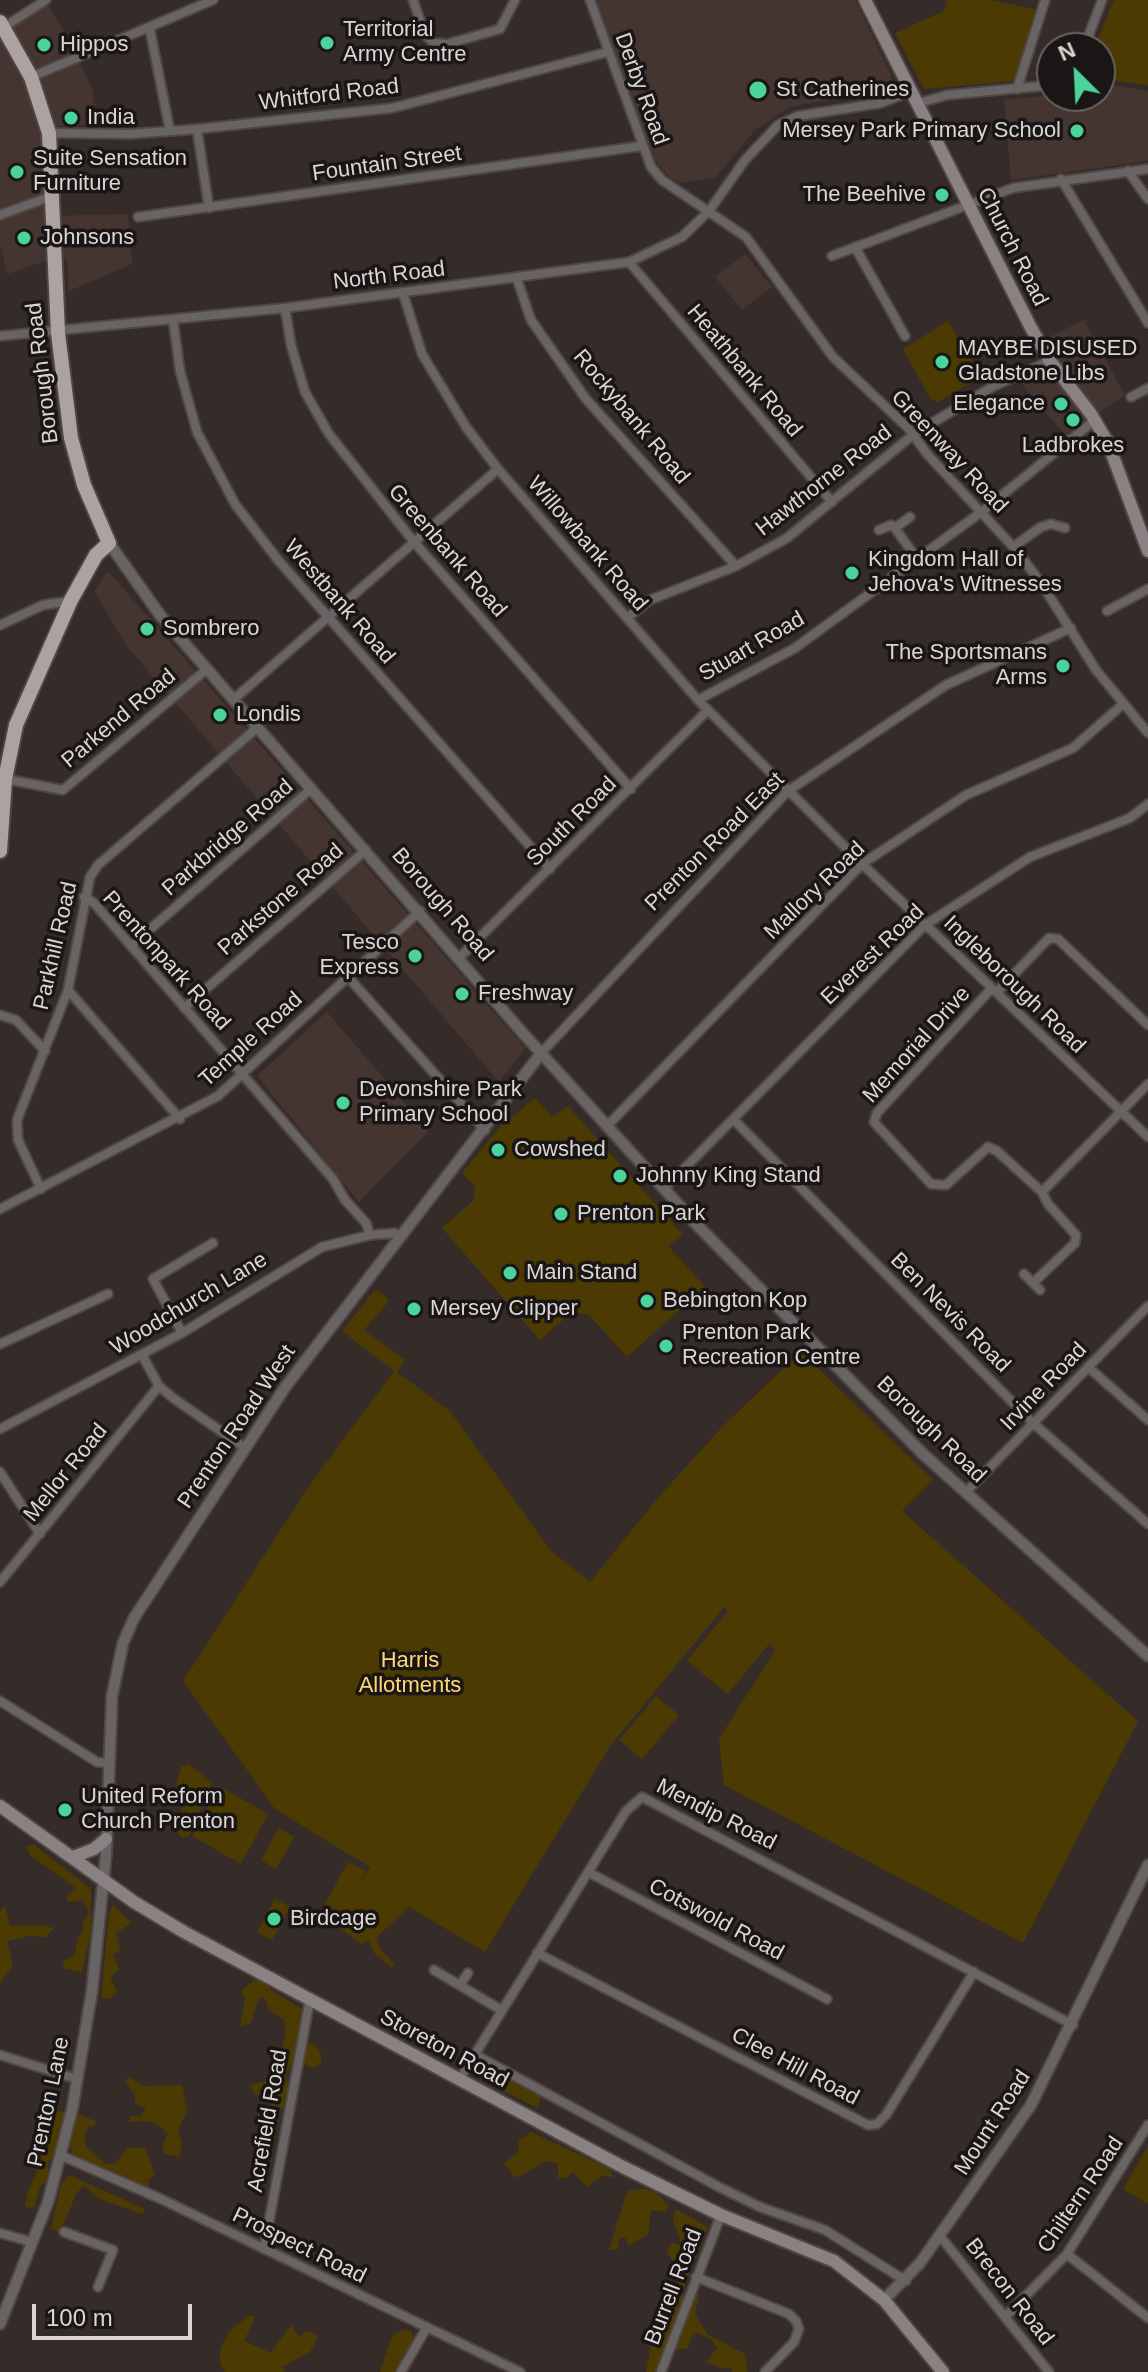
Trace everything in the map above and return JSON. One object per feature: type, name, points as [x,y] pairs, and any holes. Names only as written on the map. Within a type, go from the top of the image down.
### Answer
[{"type":"highway","name":"Borough Road","points":[[2,24],[31,77],[49,133],[58,333],[71,438],[84,485],[109,543]]},
{"type":"highway","points":[[0,851],[5,779],[16,725],[71,600],[96,555],[109,543]]},
{"type":"main road","name":"Church Road","points":[[865,0],[1050,361],[1095,420],[1118,467],[1148,551]]},
{"type":"main road","name":"Storeton Road","points":[[0,1806],[151,1913],[459,2080],[721,2215],[834,2261],[884,2300]]},
{"type":"main road","points":[[73,1857],[94,1849],[106,1839]]},
{"type":"main road","points":[[884,2300],[943,2372]]},
{"type":"street","points":[[2,24],[46,0]]},
{"type":"street","points":[[31,77],[150,30],[213,0]]},
{"type":"street","points":[[413,0],[425,35],[434,43],[447,44],[500,29],[515,0]]},
{"type":"street","name":"Derby Road","points":[[590,0],[641,146],[662,180],[709,211]]},
{"type":"street","points":[[1017,89],[1045,0]]},
{"type":"street","points":[[1090,32],[1102,0]]},
{"type":"street","points":[[150,30],[170,131]]},
{"type":"street","name":"Whitford Road","points":[[49,133],[170,131],[392,108],[608,52]]},
{"type":"street","name":"North Road","points":[[0,336],[58,333],[285,308],[629,262],[682,237],[709,211],[745,160],[778,125],[798,116],[915,97],[1036,87]]},
{"type":"street","points":[[197,129],[209,208]]},
{"type":"street","name":"Fountain Street","points":[[138,217],[641,146]]},
{"type":"street","points":[[832,256],[1013,188],[1148,169]]},
{"type":"street","points":[[1128,171],[1148,199]]},
{"type":"street","points":[[1061,179],[1148,323]]},
{"type":"street","points":[[0,215],[52,196]]},
{"type":"street","name":"Greenway Road","points":[[709,211],[746,237],[833,357],[914,434],[980,513],[1013,547],[1071,628],[1096,670],[1148,733]]},
{"type":"street","points":[[855,247],[905,336]]},
{"type":"street","name":"Heathbank Road","points":[[629,262],[832,502]]},
{"type":"street","name":"Rockybank Road","points":[[517,279],[531,320],[586,399],[736,566]]},
{"type":"street","name":"Willowbank Road","points":[[403,293],[414,338],[427,363],[498,469],[698,700],[788,791]]},
{"type":"street","name":"Greenbank Road","points":[[285,308],[291,345],[311,403],[349,462],[414,542],[631,789]]},
{"type":"street","name":"Westbank Road","points":[[173,319],[180,371],[191,410],[213,467],[253,530],[550,869]]},
{"type":"street","name":"Hawthorne Road","points":[[627,618],[667,591],[736,566],[787,538],[914,434],[992,387],[1050,361]]},
{"type":"street","points":[[1131,397],[1148,388]]},
{"type":"street","name":"Stuart Road","points":[[698,700],[795,648],[980,513],[1095,420]]},
{"type":"street","points":[[234,699],[498,469]]},
{"type":"street","points":[[895,528],[910,517]]},
{"type":"street","points":[[1013,547],[1041,527],[1051,524],[1065,528]]},
{"type":"street","points":[[879,530],[891,525],[895,528],[917,559]]},
{"type":"street","name":"Borough Road","points":[[109,543],[160,615],[664,1189],[832,1365],[965,1493],[1148,1656]]},
{"type":"street","points":[[1107,611],[1148,589]]},
{"type":"street","points":[[0,625],[43,605],[71,600]]},
{"type":"street","name":"Prenton Road East","points":[[542,1052],[594,993],[788,791],[946,685],[1071,628]]},
{"type":"street","name":"Parkend Road","points":[[5,779],[63,790],[207,669]]},
{"type":"street","name":"Mallory Road","points":[[607,1126],[862,864],[966,795],[1073,748],[1123,704]]},
{"type":"street","name":"South Road","points":[[459,958],[708,710]]},
{"type":"street","name":"Parkhill Road","points":[[41,1189],[18,1140],[17,1120],[68,990],[90,877],[98,865],[258,727]]},
{"type":"street","name":"Parkbridge Road","points":[[131,946],[312,788]]},
{"type":"street","name":"Ingleborough Road","points":[[788,791],[1148,1137]]},
{"type":"street","name":"Everest Road","points":[[664,1189],[925,925],[1030,857],[1130,818],[1148,804]]},
{"type":"street","name":"Parkstone Road","points":[[184,1008],[366,850]]},
{"type":"street","name":"Prentonpark Road","points":[[84,897],[131,946],[333,1179],[345,1200],[366,1223],[370,1235]]},
{"type":"street","name":"Temple Road","points":[[0,1209],[180,1119],[218,1096],[420,911]]},
{"type":"street","points":[[995,990],[1049,938],[1058,939],[1148,1025]]},
{"type":"street","points":[[348,977],[485,1130]]},
{"type":"street","points":[[68,990],[180,1119]]},
{"type":"street","name":"Memorial Drive","points":[[995,990],[877,1113],[874,1122],[931,1184],[946,1185],[988,1147],[997,1151],[1042,1192]]},
{"type":"street","points":[[0,1015],[16,1020],[45,1051]]},
{"type":"street","name":"Prenton Road West","points":[[103,1879],[112,1696],[123,1643],[134,1618],[286,1386],[542,1052]]},
{"type":"street","points":[[1033,1283],[1075,1243],[1073,1231],[1048,1204],[1042,1192],[1148,1084]]},
{"type":"street","name":"Ben Nevis Road","points":[[734,1120],[1033,1423],[1148,1524]]},
{"type":"street","name":"Woodchurch Lane","points":[[0,1429],[182,1333],[322,1247],[370,1235],[395,1233],[401,1236]]},
{"type":"street","points":[[182,1333],[153,1279],[213,1243]]},
{"type":"street","points":[[1024,1274],[1040,1290]]},
{"type":"street","points":[[0,1344],[108,1294]]},
{"type":"street","name":"Irvine Road","points":[[965,1493],[1148,1306]]},
{"type":"street","points":[[142,1355],[159,1386],[205,1423],[245,1448]]},
{"type":"street","points":[[1088,1367],[1148,1420]]},
{"type":"street","name":"Mellor Road","points":[[0,1582],[159,1386]]},
{"type":"street","points":[[0,1472],[40,1534]]},
{"type":"street","points":[[0,1701],[97,1762],[107,1763]]},
{"type":"street","name":"Mendip Road","points":[[459,2080],[626,1811],[642,1797],[1073,2025]]},
{"type":"street","name":"Mount Road","points":[[884,2300],[906,2281],[1013,2134],[1073,2025],[1148,1865]]},
{"type":"street","name":"Cotswold Road","points":[[588,1872],[827,1999]]},
{"type":"street","name":"Prenton Lane","points":[[0,2324],[32,2242],[60,2155],[92,1991],[103,1879]]},
{"type":"street","name":"Clee Hill Road","points":[[537,1953],[868,2125],[877,2124],[886,2115],[974,1972]]},
{"type":"street","points":[[434,1970],[501,2010]]},
{"type":"street","points":[[460,1985],[468,1973]]},
{"type":"street","name":"Acrefield Road","points":[[264,2249],[310,1999]]},
{"type":"street","name":"Storeton Road","points":[[474,2054],[719,2187],[760,2207],[825,2230],[906,2281]]},
{"type":"street","points":[[0,2055],[77,2079]]},
{"type":"street","name":"Chiltern Road","points":[[1006,2316],[1067,2254],[1148,2125]]},
{"type":"street","name":"Prospect Road","points":[[60,2155],[520,2372]]},
{"type":"street","name":"Burrell Road","points":[[661,2372],[721,2215]]},
{"type":"street","points":[[64,2232],[113,2250],[98,2287]]},
{"type":"street","points":[[0,2233],[32,2242]]},
{"type":"street","name":"Brecon Road","points":[[940,2236],[1049,2372]]},
{"type":"street","points":[[1067,2254],[1148,2316]]},
{"type":"street","points":[[696,2277],[789,2314],[796,2321],[799,2329],[794,2342],[765,2372]]},
{"type":"street","points":[[401,2372],[427,2327]]},
{"type":"shaded area","name":"St Catherines","points":[[593,0],[855,0],[891,75],[891,88],[790,107],[755,130],[716,177],[680,183],[670,178],[655,160]]},
{"type":"shaded area","points":[[48,5],[67,35],[93,91],[95,125],[44,126],[50,216],[128,214],[132,264],[69,291],[67,259],[51,259],[7,274],[0,244],[0,28]]},
{"type":"shaded area","name":"Mersey Park Primary School","points":[[1116,86],[1148,91],[1148,161],[1011,180],[1004,100],[1036,97],[1036,112],[1116,112]]},
{"type":"shaded area","points":[[745,254],[772,287],[742,310],[715,277]]},
{"type":"shaded area","points":[[1084,320],[1125,395],[1066,436],[1021,383],[1056,365],[1042,341]]},
{"type":"shaded area","points":[[108,571],[525,1048],[499,1082],[127,646],[94,591]]},
{"type":"shaded area","name":"Devonshire Park Primary School","points":[[327,1012],[429,1131],[359,1202],[257,1076]]},
{"type":"green space","points":[[947,0],[990,0],[1039,10],[1014,81],[924,89],[895,33],[944,11]]},
{"type":"green space","points":[[1114,0],[1148,0],[1148,85],[1116,81],[1116,32],[1101,32]]},
{"type":"green space","name":"MAYBE DISUSED Gladstone Libs","points":[[948,321],[982,376],[938,402],[930,398],[903,349]]},
{"type":"green space","name":"Prenton Park","points":[[535,1098],[552,1117],[568,1106],[683,1235],[668,1246],[705,1287],[627,1357],[589,1315],[572,1312],[540,1340],[442,1228],[474,1200],[475,1186],[462,1173],[500,1127]]},
{"type":"green space","name":"Harris Allotments","points":[[374,1291],[381,1292],[389,1301],[364,1330],[405,1360],[397,1372],[450,1411],[551,1551],[590,1582],[657,1499],[723,1426],[801,1352],[933,1480],[902,1511],[1138,1721],[1023,1943],[724,1785],[719,1739],[775,1650],[769,1644],[728,1694],[687,1661],[728,1611],[724,1607],[610,1746],[485,1952],[409,1907],[377,1937],[380,1948],[394,1964],[392,1968],[375,1954],[369,1941],[361,1944],[320,1913],[348,1862],[366,1871],[357,1888],[370,1867],[275,1809],[183,1681],[307,1489],[394,1371],[342,1331]]},
{"type":"green space","points":[[656,1696],[679,1715],[642,1759],[619,1740]]},
{"type":"green space","points":[[189,1764],[212,1783],[189,1836],[182,1838],[176,1831],[183,1815],[177,1782],[181,1767]]},
{"type":"green space","points":[[219,1786],[268,1814],[241,1864],[192,1836]]},
{"type":"green space","points":[[279,1828],[294,1837],[276,1869],[261,1860]]},
{"type":"green space","points":[[33,1844],[91,1889],[91,1930],[82,1972],[65,1969],[62,1962],[75,1954],[78,1937],[84,1931],[82,1924],[89,1913],[83,1900],[68,1902],[66,1897],[76,1888],[31,1856],[26,1847]]},
{"type":"green space","name":"Birdcage","points":[[275,1899],[290,1907],[272,1940],[257,1932]]},
{"type":"green space","points":[[113,1905],[132,1923],[116,1933],[120,1951],[113,1955],[119,1969],[110,1978],[117,1992],[109,1999],[101,1998],[109,1914]]},
{"type":"green space","points":[[5,1906],[10,1926],[42,1925],[54,1928],[46,1937],[29,1936],[7,1941],[13,1965],[0,1984],[0,1911]]},
{"type":"green space","points":[[259,1976],[271,1990],[310,2014],[308,2029],[299,2032],[299,2039],[315,2045],[321,2054],[321,2064],[313,2068],[301,2063],[290,2067],[286,2076],[291,2095],[287,2105],[280,2109],[273,2150],[258,2147],[271,2102],[269,2095],[254,2095],[251,2085],[281,2077],[279,2062],[285,2036],[284,2020],[269,2010],[264,1996],[258,2000],[251,2023],[240,2026],[245,1999],[241,1991]]},
{"type":"green space","points":[[479,2064],[541,2097],[538,2108],[480,2079],[474,2073]]},
{"type":"green space","points":[[129,2077],[143,2086],[182,2085],[187,2111],[178,2130],[182,2144],[179,2157],[165,2154],[162,2146],[168,2134],[161,2127],[148,2121],[128,2122],[131,2116],[140,2116],[146,2109],[135,2103],[135,2095],[125,2081]]},
{"type":"green space","points":[[54,2108],[68,2114],[56,2153],[49,2161],[47,2181],[40,2187],[34,2208],[25,2207],[27,2194],[40,2165],[39,2146],[43,2128]]},
{"type":"green space","points":[[80,2115],[95,2121],[96,2125],[88,2127],[84,2135],[86,2146],[106,2164],[115,2164],[128,2147],[146,2149],[155,2175],[148,2179],[149,2187],[73,2159],[68,2134],[74,2118]]},
{"type":"green space","points":[[531,2132],[610,2169],[613,2178],[603,2175],[587,2187],[573,2172],[566,2178],[558,2178],[558,2164],[546,2161],[516,2178],[504,2164],[518,2152],[519,2140]]},
{"type":"green space","points":[[1148,2146],[1148,2204],[1123,2189]]},
{"type":"green space","points":[[69,2175],[145,2209],[143,2214],[99,2199],[85,2186],[77,2192],[60,2233],[51,2228],[61,2185]]},
{"type":"green space","points":[[643,2189],[655,2192],[669,2205],[666,2212],[651,2210],[648,2235],[628,2246],[626,2237],[619,2239],[617,2250],[609,2250],[627,2191]]},
{"type":"green space","points":[[676,2209],[708,2227],[684,2288],[680,2290],[674,2262],[666,2251],[672,2243],[682,2246],[673,2219]]},
{"type":"green space","points":[[673,2293],[699,2295],[695,2314],[707,2334],[745,2354],[747,2372],[732,2372],[732,2367],[723,2369],[706,2362],[717,2348],[712,2340],[697,2332],[691,2337],[688,2348],[664,2352],[658,2372],[646,2372],[653,2334]]},
{"type":"green space","points":[[249,2315],[255,2317],[244,2341],[271,2353],[291,2325],[300,2338],[305,2331],[316,2334],[317,2339],[310,2352],[282,2367],[285,2372],[225,2372],[220,2364],[220,2349],[229,2332]]},
{"type":"green space","points":[[401,2330],[411,2331],[414,2339],[395,2372],[380,2372],[392,2336]]},
{"type":"place","name":"Territorial Army Centre","points":[[327,43]]},
{"type":"place","name":"Hippos","points":[[44,45]]},
{"type":"place","name":"St Catherines","points":[[758,90]]},
{"type":"place","name":"India","points":[[71,118]]},
{"type":"place","name":"Mersey Park Primary School","points":[[1077,131]]},
{"type":"place","name":"Suite Sensation Furniture","points":[[17,172]]},
{"type":"place","name":"The Beehive","points":[[942,195]]},
{"type":"place","name":"Johnsons","points":[[24,238]]},
{"type":"place","name":"MAYBE DISUSED Gladstone Libs","points":[[942,362]]},
{"type":"place","name":"Elegance","points":[[1061,404]]},
{"type":"place","name":"Ladbrokes","points":[[1073,420]]},
{"type":"place","name":"Kingdom Hall of Jehova's Witnesses","points":[[852,573]]},
{"type":"place","name":"Sombrero","points":[[147,629]]},
{"type":"place","name":"The Sportsmans Arms","points":[[1063,666]]},
{"type":"place","name":"Londis","points":[[220,715]]},
{"type":"place","name":"Tesco Express","points":[[415,956]]},
{"type":"place","name":"Freshway","points":[[462,994]]},
{"type":"place","name":"Devonshire Park Primary School","points":[[343,1103]]},
{"type":"place","name":"Cowshed","points":[[498,1150]]},
{"type":"place","name":"Johnny King Stand","points":[[620,1176]]},
{"type":"place","name":"Prenton Park","points":[[561,1214]]},
{"type":"place","name":"Main Stand","points":[[510,1273]]},
{"type":"place","name":"Bebington Kop","points":[[647,1301]]},
{"type":"place","name":"Mersey Clipper","points":[[414,1309]]},
{"type":"place","name":"Prenton Park Recreation Centre","points":[[666,1346]]},
{"type":"place","name":"United Reform Church Prenton","points":[[65,1810]]},
{"type":"place","name":"Birdcage","points":[[274,1919]]}]
